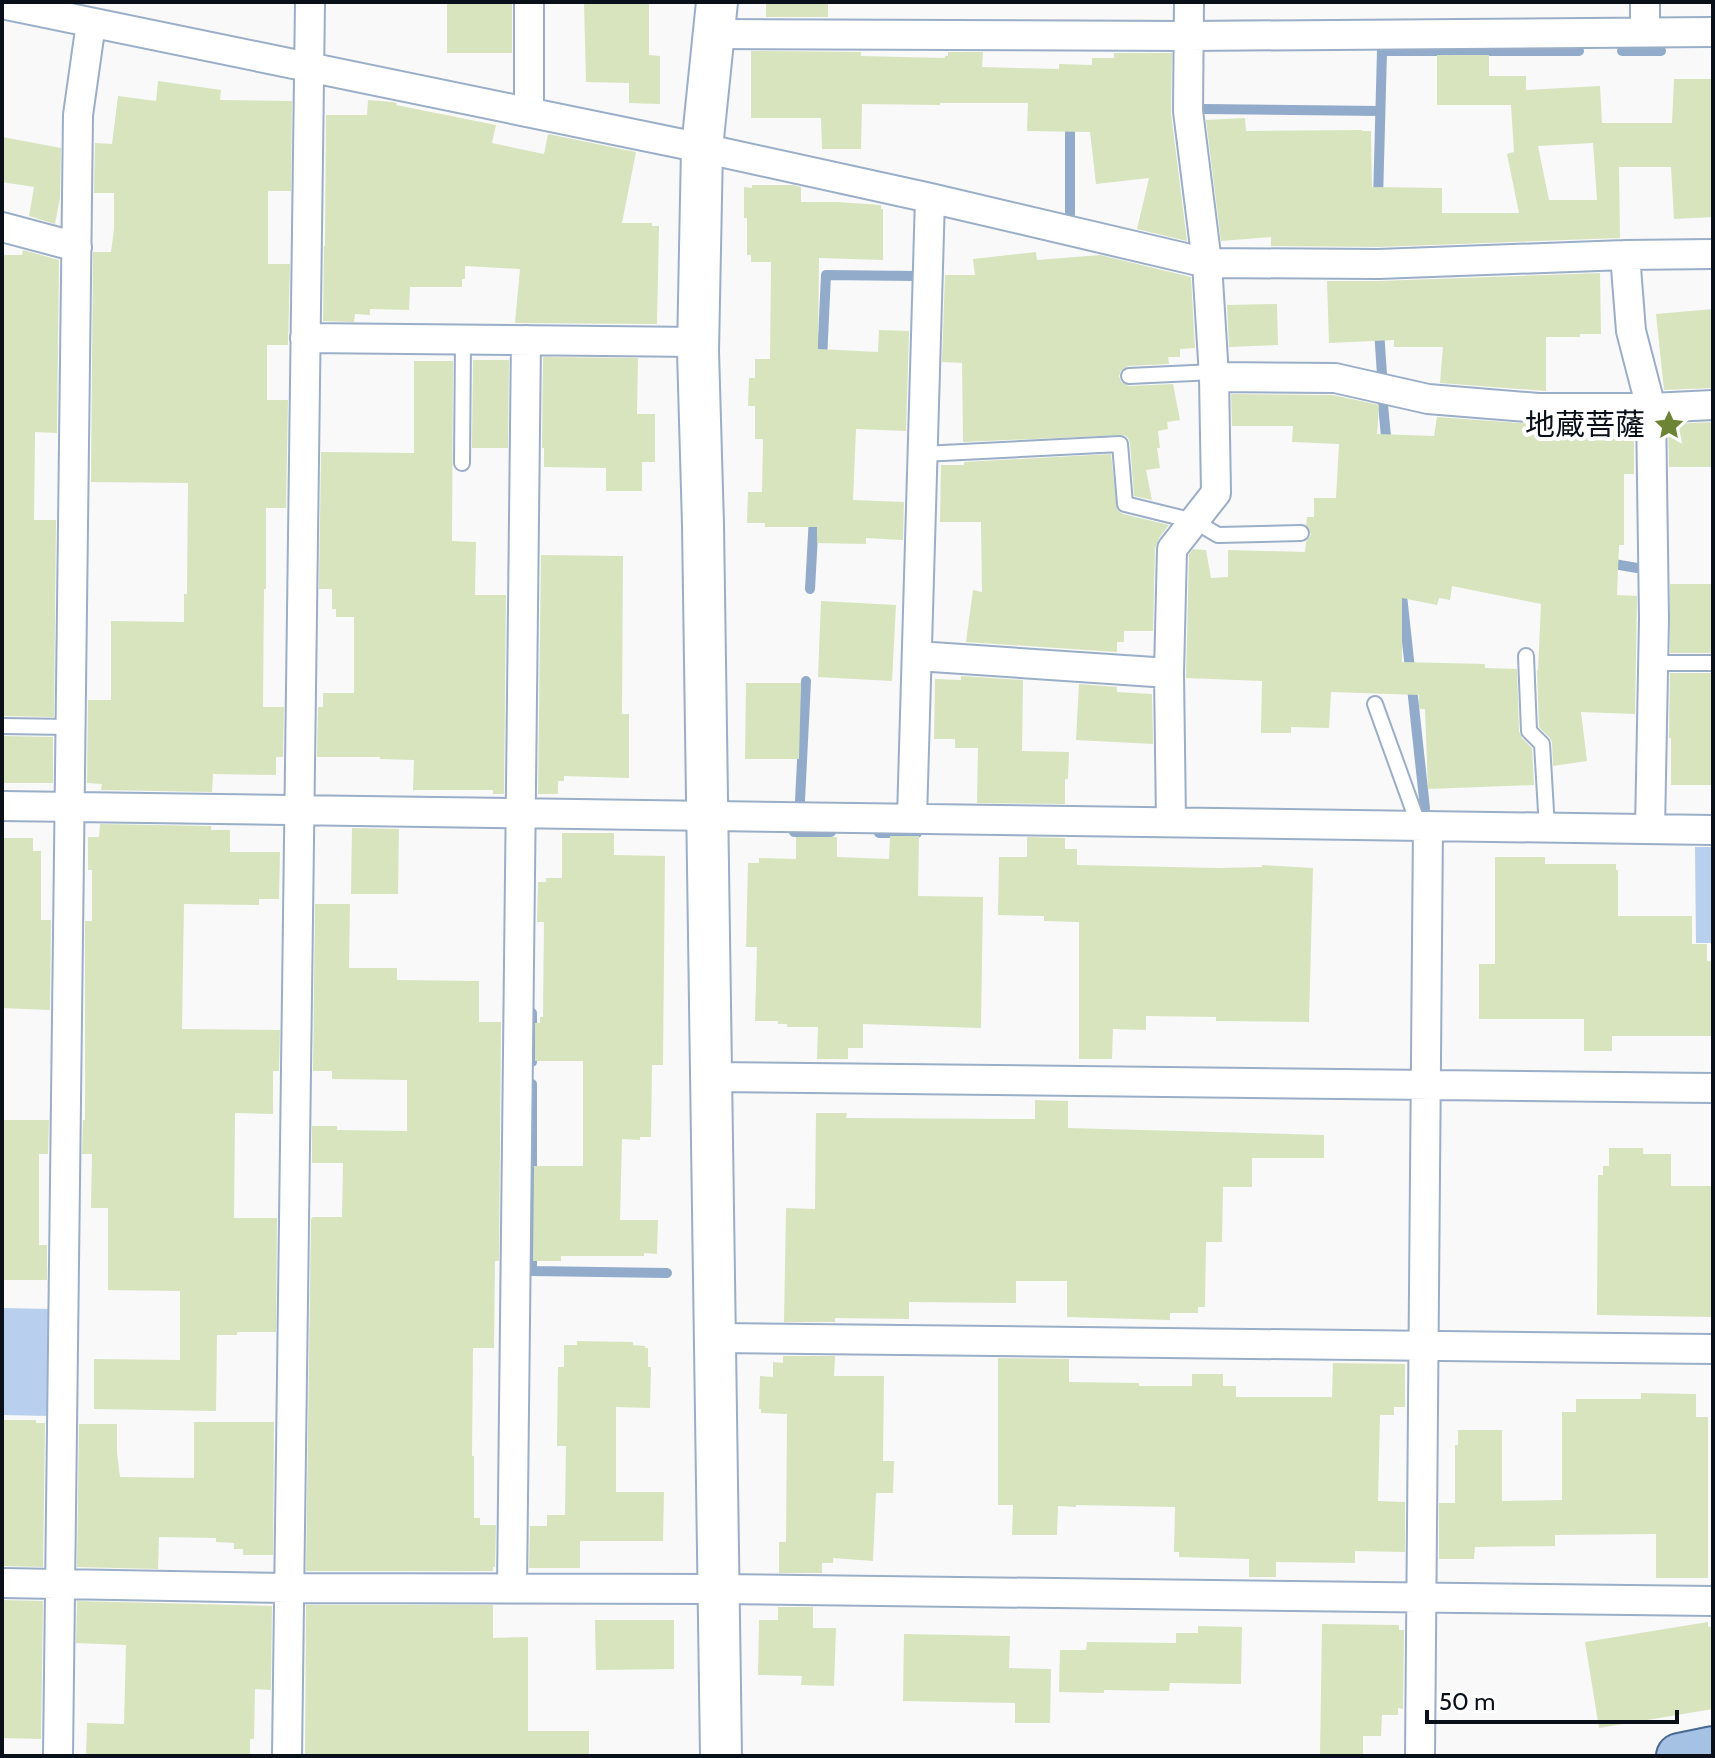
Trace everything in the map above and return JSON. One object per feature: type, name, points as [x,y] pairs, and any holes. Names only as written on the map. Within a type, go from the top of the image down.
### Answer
[{"type":"main road","points":[[1679,1756],[1713,1749]]},
{"type":"street","points":[[287,1756],[310,2]]},
{"type":"street","points":[[529,2],[529,112]]},
{"type":"street","points":[[1171,822],[1169,673],[1172,549],[1216,493],[1214,374],[1207,263],[1188,111],[1189,2]]},
{"type":"street","points":[[1645,2],[1645,31]]},
{"type":"street","points":[[2,4],[702,148],[1207,263],[1378,264],[1713,254]]},
{"type":"street","points":[[721,1756],[704,540],[698,342],[702,148],[715,18],[1189,36],[1713,32]]},
{"type":"street","points":[[58,1756],[78,115],[91,23]]},
{"type":"street","points":[[912,818],[930,198]]},
{"type":"street","points":[[2,227],[77,247]]},
{"type":"street","points":[[1625,255],[1631,331],[1651,408],[1653,663],[1650,829]]},
{"type":"street","points":[[305,338],[698,342]]},
{"type":"street","points":[[512,1588],[526,340]]},
{"type":"street","points":[[1214,374],[1335,378],[1428,399],[1538,408],[1713,405]]},
{"type":"street","points":[[917,656],[1169,673]]},
{"type":"street","points":[[2,806],[1713,830]]},
{"type":"street","points":[[1420,1756],[1426,1085],[1424,826]]},
{"type":"street","points":[[711,1077],[1713,1088]]},
{"type":"street","points":[[715,1338],[1713,1349]]},
{"type":"street","points":[[2,1583],[1713,1601]]},
{"type":"lane","points":[[462,463],[463,339]]},
{"type":"lane","points":[[1129,376],[1214,374]]},
{"type":"lane","points":[[922,454],[1120,444],[1125,504],[1194,521],[1218,535],[1301,533]]},
{"type":"lane","points":[[1526,656],[1529,731],[1542,744],[1547,828]]},
{"type":"lane","points":[[1653,663],[1713,663]]},
{"type":"lane","points":[[1375,704],[1424,826]]},
{"type":"lane","points":[[2,726],[71,727]]},
{"type":"shaded area","points":[[1695,847],[1713,847],[1713,943],[1696,943]]},
{"type":"shaded area","points":[[2,1308],[52,1309],[50,1416],[2,1415]]},
{"type":"building","points":[[447,2],[512,2],[512,53],[447,53]]},
{"type":"building","points":[[584,2],[649,2],[649,55],[660,56],[660,104],[629,103],[629,83],[586,82]]},
{"type":"building","points":[[766,2],[828,2],[828,17],[766,17]]},
{"type":"building","points":[[751,51],[861,52],[861,56],[945,58],[948,52],[983,52],[982,67],[1059,69],[1059,64],[1092,65],[1092,58],[1114,58],[1114,53],[1172,53],[1171,113],[1187,241],[1137,229],[1149,178],[1096,184],[1090,132],[1027,131],[1028,103],[862,104],[861,149],[822,149],[821,118],[751,118]]},
{"type":"building","points":[[1437,55],[1489,55],[1489,76],[1526,76],[1526,90],[1600,86],[1602,123],[1672,123],[1674,79],[1713,79],[1713,217],[1674,219],[1671,167],[1619,167],[1620,238],[1378,247],[1271,246],[1271,237],[1221,241],[1206,120],[1245,118],[1246,131],[1371,131],[1372,187],[1442,188],[1442,213],[1519,213],[1507,154],[1514,152],[1511,105],[1437,105]],"holes":[[[1593,143],[1597,200],[1549,200],[1538,146]]]},
{"type":"building","points":[[158,81],[221,90],[220,100],[292,101],[291,191],[268,191],[268,264],[290,264],[288,345],[267,345],[267,400],[288,400],[286,508],[266,508],[264,589],[263,707],[284,707],[283,757],[276,757],[276,775],[213,774],[212,792],[101,790],[102,784],[87,783],[88,700],[111,700],[111,621],[184,622],[184,594],[187,594],[188,483],[91,482],[93,252],[111,252],[114,229],[114,193],[94,193],[95,143],[112,144],[118,96],[156,101]]},
{"type":"building","points":[[368,100],[392,102],[496,125],[492,143],[544,154],[548,134],[636,152],[622,223],[652,223],[652,226],[659,226],[657,324],[515,323],[520,269],[465,266],[462,287],[410,287],[409,310],[370,309],[370,315],[355,314],[354,322],[323,321],[326,115],[367,115]]},
{"type":"building","points":[[2,137],[61,148],[60,198],[55,224],[29,216],[34,187],[2,182]]},
{"type":"building","points":[[752,185],[801,187],[801,202],[881,205],[883,209],[883,260],[819,258],[818,349],[878,352],[879,330],[909,331],[906,431],[856,429],[853,500],[904,502],[903,540],[866,538],[866,544],[817,543],[817,527],[765,527],[765,523],[747,523],[748,492],[762,492],[763,439],[755,439],[755,406],[748,406],[749,378],[755,378],[755,359],[770,359],[771,262],[751,262],[751,255],[747,255],[744,187],[752,188]]},
{"type":"building","points":[[23,250],[59,260],[57,433],[35,432],[34,520],[56,520],[54,717],[2,716],[2,258],[4,255],[22,255]]},
{"type":"building","points":[[1036,252],[1037,260],[1100,255],[1191,277],[1195,348],[1180,349],[1180,357],[1168,357],[1169,364],[1128,366],[1119,376],[1121,382],[1129,386],[1173,384],[1180,420],[1167,422],[1168,429],[1158,431],[1160,468],[1146,470],[1152,500],[1134,496],[1130,443],[1124,435],[963,442],[962,363],[942,362],[945,275],[975,275],[973,259]]},
{"type":"building","points":[[1600,273],[1601,334],[1546,337],[1546,391],[1440,383],[1443,347],[1394,347],[1394,340],[1329,343],[1327,281]]},
{"type":"building","points":[[1277,304],[1278,345],[1229,347],[1227,305]]},
{"type":"building","points":[[1713,309],[1713,388],[1664,390],[1656,314]]},
{"type":"building","points":[[543,357],[638,358],[637,414],[655,414],[655,462],[642,462],[642,491],[606,491],[606,468],[544,467]]},
{"type":"building","points":[[473,360],[509,360],[508,448],[472,448]]},
{"type":"building","points":[[414,361],[453,361],[452,541],[476,542],[475,595],[506,595],[504,794],[493,794],[493,790],[413,790],[414,760],[317,757],[318,707],[323,707],[323,693],[354,693],[354,617],[336,617],[336,609],[332,609],[332,589],[319,589],[321,452],[414,453]]},
{"type":"building","points":[[1231,394],[1333,395],[1379,405],[1377,434],[1434,436],[1437,417],[1546,427],[1634,425],[1634,474],[1624,474],[1624,545],[1619,545],[1617,595],[1637,596],[1635,714],[1581,712],[1587,761],[1553,766],[1552,742],[1539,727],[1537,670],[1541,604],[1452,586],[1450,600],[1439,598],[1437,605],[1402,598],[1402,662],[1485,664],[1485,668],[1517,669],[1519,731],[1532,748],[1534,785],[1428,789],[1425,709],[1419,709],[1419,695],[1331,692],[1329,728],[1291,727],[1291,733],[1261,733],[1262,681],[1186,678],[1189,555],[1193,549],[1206,550],[1211,578],[1228,577],[1228,550],[1305,552],[1311,534],[1306,525],[1307,517],[1314,517],[1314,498],[1336,498],[1339,444],[1292,442],[1293,426],[1232,426]]},
{"type":"building","points":[[1713,422],[1713,467],[1669,467],[1668,424]]},
{"type":"building","points":[[1111,454],[1117,510],[1169,525],[1155,549],[1153,631],[1124,631],[1124,642],[1117,642],[1117,652],[966,642],[973,590],[982,592],[981,522],[940,522],[941,465]]},
{"type":"building","points":[[541,555],[623,556],[622,714],[629,714],[629,778],[564,776],[564,781],[558,781],[558,794],[538,794]]},
{"type":"building","points":[[1670,584],[1713,584],[1713,653],[1670,653]]},
{"type":"building","points":[[821,601],[896,605],[892,681],[818,677]]},
{"type":"building","points":[[1670,673],[1713,673],[1713,785],[1671,785]]},
{"type":"building","points":[[961,676],[1023,680],[1022,751],[1069,752],[1065,804],[977,803],[978,748],[955,748],[955,739],[934,739],[935,679],[961,680]]},
{"type":"building","points":[[746,683],[801,683],[799,759],[745,759]]},
{"type":"building","points":[[1079,684],[1117,687],[1117,692],[1152,694],[1153,744],[1076,740]]},
{"type":"building","points":[[2,736],[53,737],[53,783],[2,783]]},
{"type":"building","points":[[100,824],[211,826],[211,830],[230,830],[230,852],[280,852],[279,899],[259,899],[259,905],[184,904],[182,1029],[280,1030],[279,1071],[273,1071],[273,1114],[235,1113],[234,1218],[277,1218],[276,1332],[217,1335],[216,1411],[94,1409],[94,1359],[180,1360],[180,1291],[108,1290],[108,1208],[91,1208],[92,1154],[82,1154],[85,1120],[85,921],[92,921],[92,870],[88,870],[88,837],[99,837]]},
{"type":"building","points":[[352,828],[399,829],[398,894],[351,894]]},
{"type":"building","points":[[562,833],[614,833],[614,855],[665,856],[663,1065],[652,1065],[651,1137],[622,1139],[620,1220],[658,1220],[657,1254],[561,1256],[561,1261],[533,1261],[534,1166],[583,1166],[583,1061],[535,1061],[535,1023],[540,1023],[540,1017],[543,1017],[544,922],[537,922],[538,882],[546,882],[546,878],[562,878]]},
{"type":"building","points":[[890,836],[919,836],[918,896],[983,897],[981,1028],[863,1024],[863,1048],[848,1048],[848,1059],[817,1059],[818,1027],[787,1027],[787,1024],[778,1024],[778,1021],[755,1021],[757,947],[746,947],[748,863],[759,863],[759,858],[796,859],[796,837],[837,837],[837,857],[889,859]]},
{"type":"building","points":[[1027,837],[1065,838],[1065,849],[1077,849],[1077,865],[1313,868],[1309,1022],[1216,1021],[1216,1017],[1146,1016],[1146,1030],[1113,1029],[1112,1059],[1079,1059],[1079,922],[1044,921],[1044,916],[998,915],[999,857],[1027,857]]},
{"type":"building","points":[[2,838],[33,838],[33,851],[41,851],[41,920],[51,920],[50,1010],[2,1008]]},
{"type":"building","points":[[1495,857],[1545,857],[1545,864],[1616,864],[1618,916],[1692,916],[1692,944],[1707,944],[1707,961],[1713,961],[1713,1036],[1612,1036],[1612,1051],[1584,1051],[1584,1019],[1479,1019],[1479,964],[1495,964]]},
{"type":"building","points":[[315,904],[350,904],[349,968],[397,968],[397,980],[479,981],[479,1022],[501,1022],[499,1261],[495,1261],[494,1348],[473,1348],[474,1518],[480,1518],[480,1525],[496,1525],[493,1571],[306,1571],[311,1219],[342,1217],[343,1163],[312,1163],[312,1126],[337,1126],[337,1130],[407,1131],[407,1080],[332,1079],[332,1071],[313,1071]]},
{"type":"building","points":[[1035,1100],[1068,1101],[1068,1128],[1324,1135],[1324,1158],[1252,1158],[1252,1187],[1223,1187],[1222,1242],[1206,1242],[1205,1307],[1198,1307],[1198,1313],[1170,1313],[1170,1320],[1067,1317],[1067,1281],[1016,1281],[1016,1303],[909,1302],[909,1319],[835,1318],[835,1322],[784,1322],[786,1208],[815,1209],[816,1113],[847,1113],[846,1118],[1035,1119]]},
{"type":"building","points":[[2,1120],[49,1120],[48,1154],[39,1154],[39,1245],[47,1245],[47,1280],[2,1280]]},
{"type":"building","points":[[1609,1148],[1643,1148],[1643,1154],[1671,1154],[1671,1186],[1713,1186],[1713,1317],[1597,1315],[1598,1175],[1603,1175],[1603,1166],[1609,1166]]},
{"type":"building","points":[[577,1341],[633,1342],[633,1345],[648,1348],[650,1408],[616,1407],[616,1492],[664,1492],[663,1541],[580,1541],[580,1568],[529,1568],[530,1526],[547,1526],[547,1515],[565,1515],[566,1446],[557,1446],[558,1367],[564,1367],[564,1345],[577,1345]]},
{"type":"building","points":[[783,1356],[835,1356],[834,1376],[884,1376],[883,1461],[894,1461],[893,1493],[876,1493],[873,1561],[833,1558],[833,1563],[822,1563],[822,1573],[779,1573],[779,1542],[786,1542],[787,1414],[761,1413],[759,1409],[760,1376],[773,1377],[773,1362],[783,1363]]},
{"type":"building","points":[[998,1358],[1069,1359],[1069,1382],[1192,1386],[1192,1374],[1223,1374],[1223,1386],[1236,1386],[1236,1397],[1332,1397],[1333,1363],[1405,1364],[1405,1407],[1394,1407],[1394,1415],[1380,1415],[1378,1501],[1405,1502],[1405,1552],[1355,1551],[1355,1563],[1276,1562],[1276,1577],[1249,1577],[1249,1559],[1179,1557],[1179,1552],[1174,1552],[1175,1507],[1058,1506],[1057,1535],[1012,1535],[1013,1505],[998,1505]]},
{"type":"building","points":[[1641,1393],[1696,1394],[1696,1417],[1708,1417],[1708,1578],[1656,1578],[1656,1534],[1555,1535],[1555,1546],[1475,1547],[1474,1559],[1439,1559],[1439,1503],[1455,1503],[1458,1430],[1502,1430],[1502,1501],[1562,1500],[1562,1412],[1576,1412],[1576,1399],[1641,1399]]},
{"type":"building","points":[[2,1420],[45,1423],[43,1567],[2,1566]]},
{"type":"building","points":[[194,1422],[274,1422],[273,1555],[243,1555],[243,1549],[234,1549],[234,1543],[216,1542],[216,1538],[159,1537],[158,1569],[77,1567],[79,1424],[117,1424],[120,1477],[194,1478]]},
{"type":"building","points":[[2,1600],[43,1601],[41,1739],[2,1738]]},
{"type":"building","points":[[77,1601],[272,1606],[271,1690],[255,1689],[254,1739],[250,1739],[250,1756],[86,1756],[87,1723],[124,1724],[126,1645],[76,1643]]},
{"type":"building","points":[[306,1605],[493,1605],[493,1638],[528,1637],[528,1731],[589,1731],[589,1756],[305,1756]]},
{"type":"building","points":[[778,1607],[813,1607],[813,1628],[836,1628],[834,1686],[801,1685],[802,1676],[758,1675],[759,1620],[778,1620]]},
{"type":"building","points":[[595,1620],[674,1620],[674,1669],[596,1670]]},
{"type":"building","points":[[1708,1622],[1708,1627],[1713,1626],[1713,1709],[1599,1728],[1585,1642]]},
{"type":"building","points":[[1322,1624],[1399,1625],[1399,1630],[1404,1630],[1403,1709],[1398,1708],[1398,1715],[1382,1715],[1381,1736],[1363,1736],[1363,1756],[1320,1756]]},
{"type":"building","points":[[1198,1626],[1242,1627],[1241,1684],[1170,1683],[1169,1691],[1059,1692],[1060,1650],[1086,1650],[1087,1642],[1176,1643],[1176,1633],[1198,1633]]},
{"type":"building","points":[[904,1634],[1010,1636],[1009,1668],[1051,1669],[1050,1723],[1015,1723],[1015,1703],[903,1701]]},
{"type":"waterway","points":[[1378,200],[1382,51],[1579,51]]},
{"type":"waterway","points":[[1622,51],[1661,51]]},
{"type":"waterway","points":[[1203,109],[1380,111]]},
{"type":"waterway","points":[[1070,119],[1070,214]]},
{"type":"waterway","points":[[822,360],[826,275],[915,276]]},
{"type":"waterway","points":[[1379,330],[1382,375]]},
{"type":"waterway","points":[[1383,405],[1387,447]]},
{"type":"waterway","points":[[810,589],[814,516]]},
{"type":"waterway","points":[[1608,563],[1637,568]]},
{"type":"waterway","points":[[1401,586],[1425,808]]},
{"type":"waterway","points":[[800,801],[806,681]]},
{"type":"waterway","points":[[794,832],[831,832]]},
{"type":"waterway","points":[[879,833],[917,833]]},
{"type":"waterway","points":[[532,1013],[532,1062]]},
{"type":"waterway","points":[[532,1084],[532,1271],[667,1273]]},
{"type":"place","name":"地蔵菩薩","points":[[1669,425]]}]
